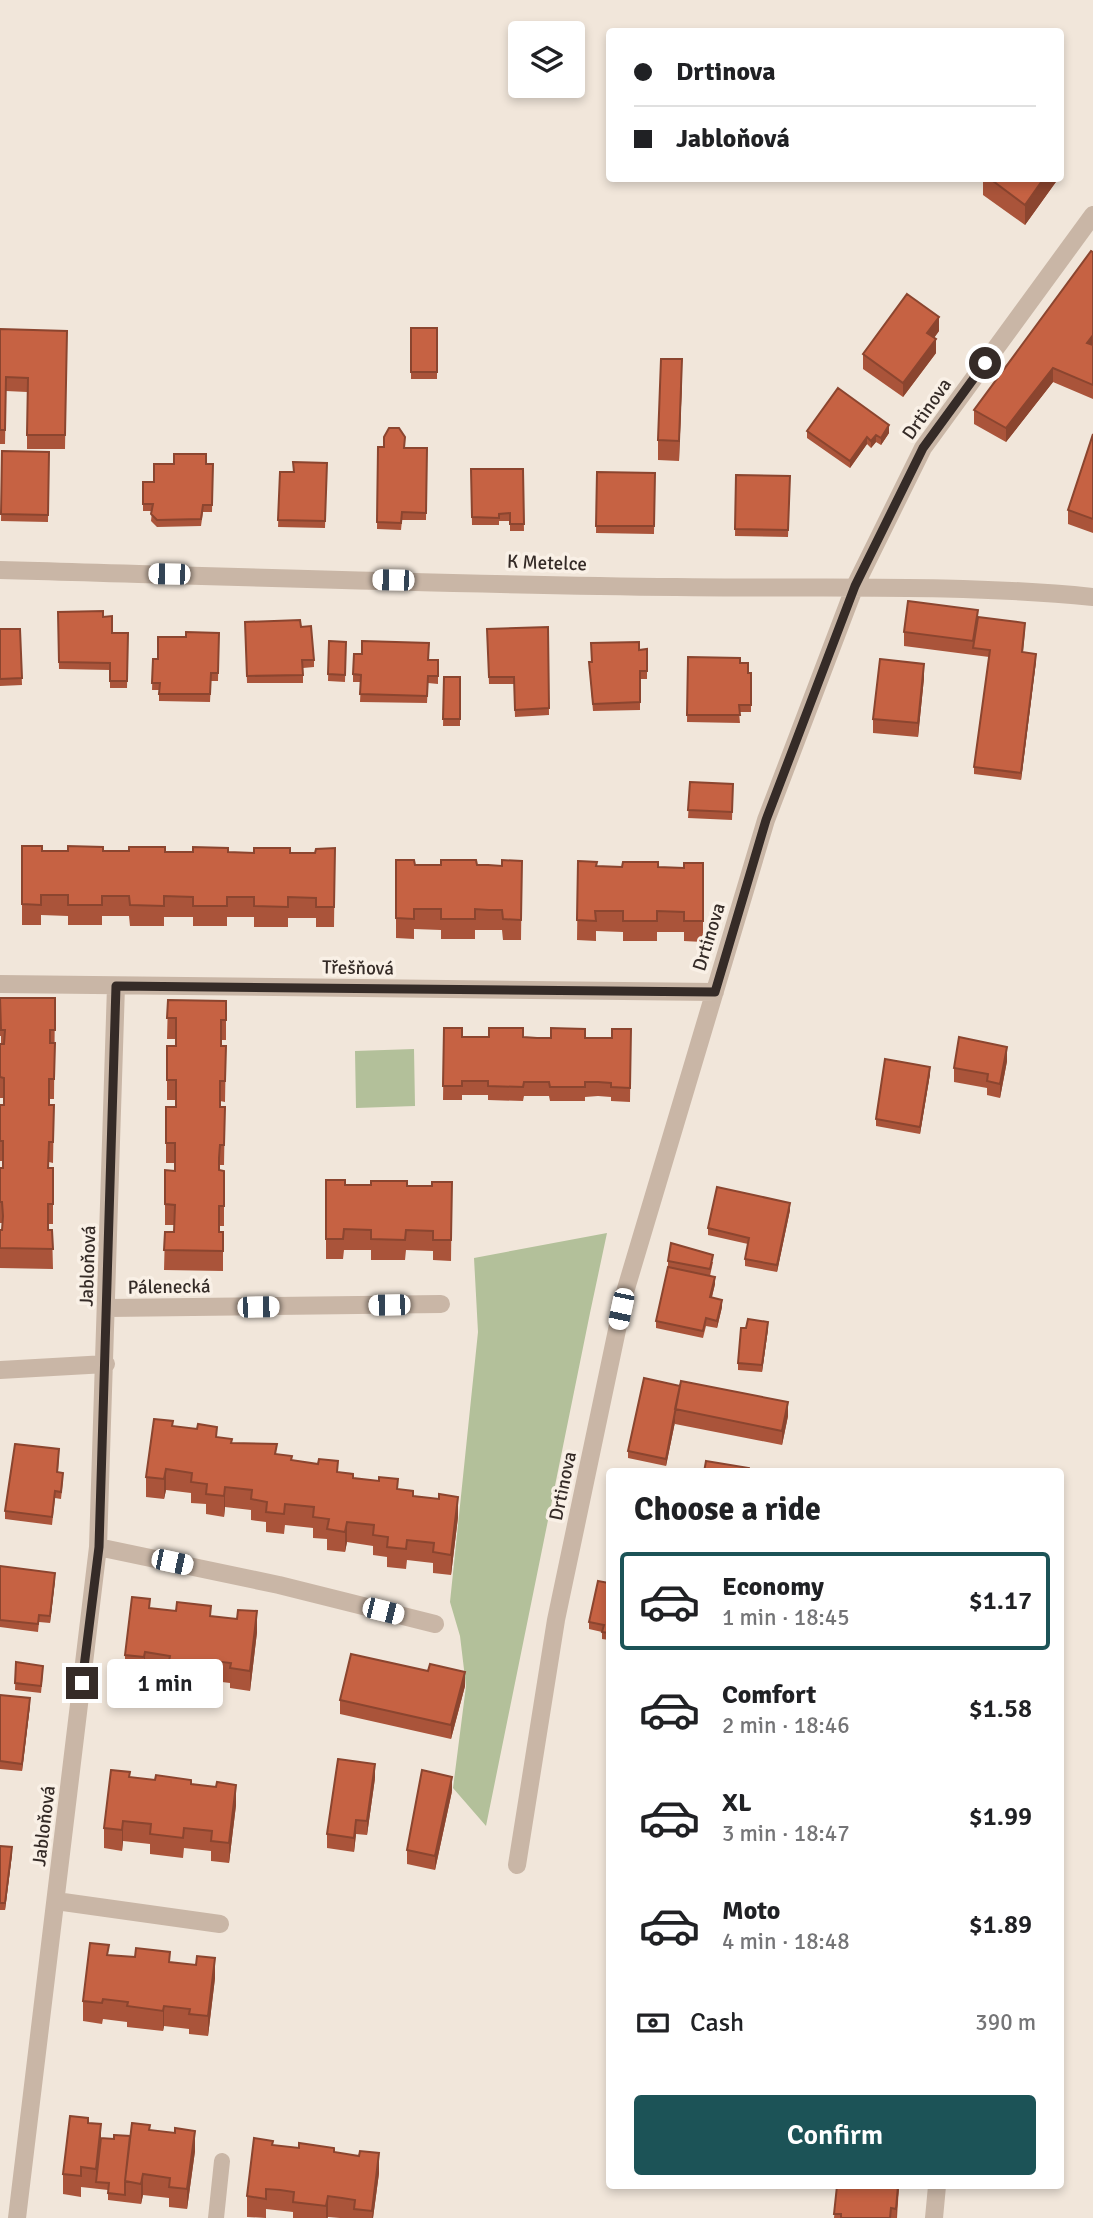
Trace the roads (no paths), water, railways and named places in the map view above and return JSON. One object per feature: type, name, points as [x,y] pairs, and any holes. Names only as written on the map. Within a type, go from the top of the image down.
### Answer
[{"type":"street","name":"Drtinova","points":[[517,1865],[556,1620],[625,1292],[766,820],[855,586],[923,448],[1093,215]]},
{"type":"street","name":"K Metelce","points":[[0,570],[676,587],[855,586],[1044,592],[1093,597]]},
{"type":"street","name":"Třešňová","points":[[0,984],[715,992]]},
{"type":"street","name":"Jabloňová","points":[[17,2218],[99,1547],[116,986]]},
{"type":"street","name":"Pálenecká","points":[[108,1308],[441,1304]]},
{"type":"street","points":[[0,1370],[106,1364]]},
{"type":"street","points":[[99,1547],[279,1585],[435,1624]]},
{"type":"street","points":[[56,1901],[220,1924]]},
{"type":"street","points":[[933,2218],[937,2189]]},
{"type":"lane","points":[[216,2218],[222,2161]]}]
